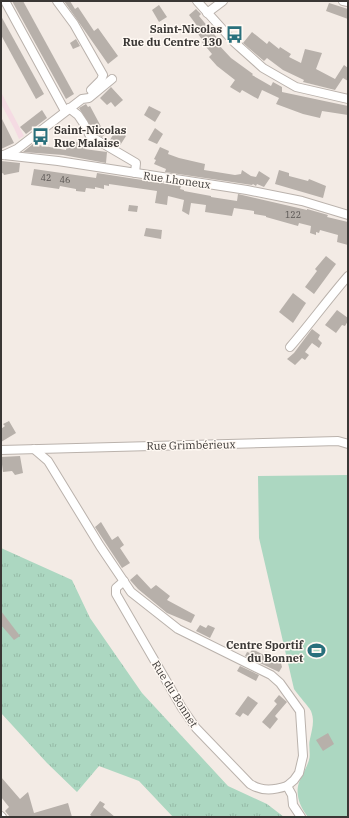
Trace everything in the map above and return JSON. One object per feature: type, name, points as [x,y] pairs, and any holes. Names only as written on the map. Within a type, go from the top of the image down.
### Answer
[{"type":"street","points":[[5,1],[67,109],[78,115],[90,136],[136,163],[135,174]]},
{"type":"street","points":[[3,156],[17,148],[82,99],[101,80],[103,75],[74,24],[57,1]]},
{"type":"street","points":[[196,1],[234,42],[264,68],[296,87],[348,99]]},
{"type":"street","points":[[207,13],[223,1]]},
{"type":"street","points":[[343,1],[348,2]]},
{"type":"street","points":[[82,99],[89,98],[112,79]]},
{"type":"street","name":"Rue Lhoneux","points":[[3,156],[58,161],[247,190],[302,201],[348,215]]},
{"type":"street","points":[[290,347],[309,326],[333,293],[348,276]]},
{"type":"street","name":"Rue Grimbérieux","points":[[34,449],[338,441],[348,444]]},
{"type":"street","points":[[1,450],[34,449],[48,460],[100,546],[131,592],[178,628],[271,675],[278,680],[298,708],[300,716],[302,762],[296,777],[287,786],[292,795],[293,805],[301,817]]},
{"type":"street","name":"Rue du Bonnet","points":[[124,581],[116,588],[116,594],[193,725],[250,784],[257,788],[268,790],[287,786]]},
{"type":"shaded area","points":[[1,92],[24,136],[19,139],[1,104]]},
{"type":"green space","name":"Centre Sportif du Bonnet","points":[[348,475],[348,817],[308,817],[300,804],[298,785],[309,760],[309,742],[313,718],[310,709],[294,689],[259,538],[258,476]]},
{"type":"green space","points":[[1,548],[72,580],[90,618],[142,693],[228,786],[267,804],[284,817],[173,817],[139,781],[99,766],[77,792],[47,763],[1,713]]},
{"type":"building","points":[[12,1],[23,1],[74,94],[66,99]]},
{"type":"building","points":[[64,1],[70,1],[75,9],[78,7],[94,31],[98,28],[118,56],[108,64]]},
{"type":"building","points":[[329,3],[348,9],[348,19],[326,11]]},
{"type":"building","points":[[159,5],[167,17],[159,22],[152,10]]},
{"type":"building","points":[[196,9],[201,14],[199,16],[219,40],[216,42],[231,58],[253,74],[252,75],[271,86],[273,82],[282,87],[282,92],[348,106],[348,115],[322,111],[320,118],[303,114],[276,104],[279,98],[262,90],[258,99],[242,90],[240,93],[230,87],[235,80],[217,66],[209,57],[212,54],[202,42],[203,41],[198,34],[201,31],[189,15]]},
{"type":"building","points":[[1,16],[44,94],[36,99],[1,35]]},
{"type":"building","points":[[252,32],[267,44],[269,41],[279,49],[280,47],[291,54],[289,57],[301,63],[305,49],[322,53],[316,69],[335,79],[344,65],[348,68],[348,81],[343,78],[335,90],[303,82],[304,80],[283,70],[267,58],[264,61],[243,43]]},
{"type":"building","points":[[76,39],[80,46],[73,49],[70,43]]},
{"type":"building","points":[[111,87],[123,100],[115,107],[111,102],[107,105],[100,98]]},
{"type":"building","points":[[86,104],[88,107],[90,106],[105,134],[102,137],[94,132],[79,108]]},
{"type":"building","points":[[149,106],[161,112],[155,122],[144,115]]},
{"type":"building","points":[[42,110],[47,118],[26,134],[20,127]]},
{"type":"building","points":[[1,117],[14,143],[1,149]]},
{"type":"building","points":[[155,128],[163,134],[157,144],[148,140]]},
{"type":"building","points":[[119,131],[126,136],[119,147],[110,140],[114,133],[116,134]]},
{"type":"building","points":[[67,141],[91,144],[84,149],[107,152],[106,163],[63,155],[23,152],[33,144],[66,150]]},
{"type":"building","points":[[160,147],[169,151],[168,154],[205,164],[204,170],[235,175],[241,174],[242,170],[251,176],[256,177],[259,171],[270,178],[264,187],[257,184],[256,186],[253,184],[165,172],[166,169],[154,164],[156,160],[154,159]]},
{"type":"building","points":[[1,161],[20,163],[19,172],[4,175],[3,173],[1,174]]},
{"type":"building","points":[[34,169],[96,178],[97,173],[181,186],[180,189],[184,191],[211,197],[237,201],[238,194],[307,209],[328,215],[327,217],[348,222],[348,245],[337,242],[338,235],[320,230],[319,233],[316,232],[316,235],[310,233],[311,226],[299,223],[298,226],[266,216],[254,214],[254,211],[234,208],[232,216],[205,212],[206,205],[191,203],[189,215],[182,211],[184,200],[168,196],[167,205],[155,203],[157,191],[109,184],[109,186],[104,185],[104,189],[95,187],[95,189],[86,188],[85,192],[60,186],[59,189],[31,185]]},
{"type":"building","points":[[279,170],[289,173],[289,176],[308,181],[309,179],[326,186],[323,198],[275,184]]},
{"type":"building","points":[[129,205],[138,206],[137,212],[128,211]]},
{"type":"building","points":[[146,228],[162,230],[161,239],[144,236]]},
{"type":"building","points":[[326,256],[336,264],[314,294],[305,287],[317,271],[315,269]]},
{"type":"building","points":[[293,293],[306,303],[293,323],[279,312]]},
{"type":"building","points":[[337,310],[348,318],[348,321],[345,326],[342,325],[336,333],[325,325]]},
{"type":"building","points":[[312,329],[320,335],[318,339],[322,343],[319,348],[312,343],[305,352],[309,355],[305,360],[302,358],[295,365],[287,359],[294,353]]},
{"type":"building","points":[[9,421],[16,433],[1,442],[1,429],[5,426],[3,424]]},
{"type":"building","points":[[20,456],[23,473],[15,475],[12,471],[3,472],[1,457]]},
{"type":"building","points":[[101,522],[112,540],[118,536],[124,545],[120,548],[130,563],[122,568],[95,527]]},
{"type":"building","points":[[137,574],[151,589],[156,585],[170,596],[167,600],[195,615],[191,623],[167,613],[138,589],[130,580]]},
{"type":"building","points":[[1,611],[20,636],[14,640],[1,625]]},
{"type":"building","points":[[200,625],[206,628],[208,625],[215,628],[210,638],[196,631]]},
{"type":"building","points":[[252,649],[272,659],[273,657],[280,659],[282,667],[279,672],[245,656],[247,652],[250,653]]},
{"type":"building","points":[[240,666],[259,675],[256,681],[237,671]]},
{"type":"building","points":[[279,695],[287,702],[275,716],[278,719],[270,729],[262,722],[277,704],[274,701]]},
{"type":"building","points":[[248,696],[258,703],[248,716],[243,713],[240,717],[235,714]]},
{"type":"building","points":[[328,733],[334,744],[323,751],[316,740]]},
{"type":"building","points":[[1,777],[20,799],[28,792],[34,813],[68,803],[72,817],[10,817],[5,811],[9,807],[1,797]]},
{"type":"building","points":[[100,801],[105,804],[103,807],[115,817],[93,817],[90,815]]},
{"type":"place","name":"Saint-Nicolas Rue du Centre 130","points":[[235,35]]},
{"type":"place","name":"Saint-Nicolas Rue Malaise","points":[[41,136]]},
{"type":"place","name":"Centre Sportif du Bonnet","points":[[316,651]]}]
